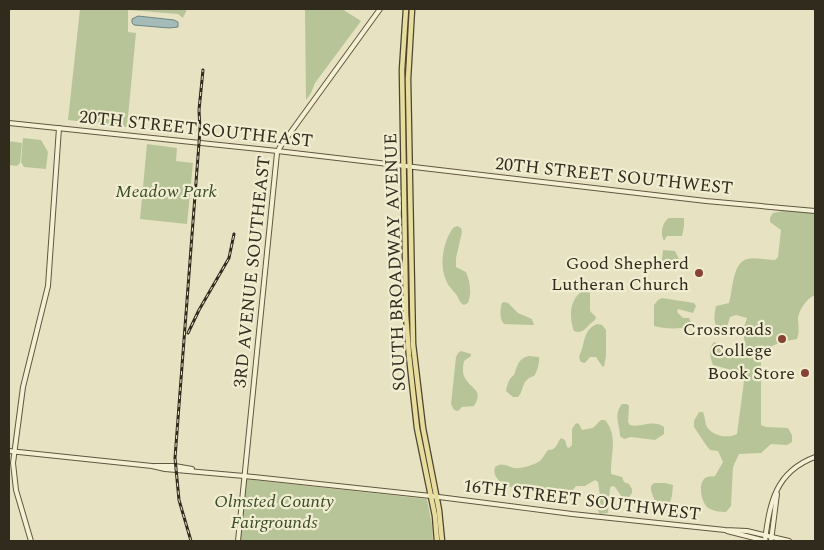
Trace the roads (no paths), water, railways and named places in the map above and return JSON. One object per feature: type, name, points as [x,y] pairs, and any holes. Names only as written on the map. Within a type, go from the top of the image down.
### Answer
[{"type":"main road","name":"SOUTH BROADWAY AVENUE","points":[[406,9],[402,70],[414,350],[424,433],[437,497],[442,541]]},
{"type":"main road","name":"SOUTH BROADWAY AVENUE","points":[[412,9],[408,69],[406,315],[417,428],[436,521],[437,541]]},
{"type":"street","name":"3RD AVENUE SOUTHEAST","points":[[238,541],[277,151],[380,9]]},
{"type":"street","name":"20TH STREET SOUTHEAST","points":[[9,123],[407,166]]},
{"type":"street","points":[[31,541],[14,483],[11,451],[23,387],[48,286],[59,128]]},
{"type":"street","name":"20TH STREET SOUTHWEST","points":[[407,166],[706,201],[815,211]]},
{"type":"street","name":"16TH STREET SOUTHWEST","points":[[11,451],[431,496],[572,514],[725,530],[742,530],[766,535]]},
{"type":"street","points":[[769,540],[766,535],[769,509],[777,492],[792,471],[815,457]]},
{"type":"street","points":[[769,540],[777,492]]},
{"type":"street","name":"16TH STREET SOUTHWEST","points":[[725,530],[769,540],[789,541]]},
{"type":"water","points":[[138,16],[174,20],[178,22],[178,27],[134,25],[132,19]]},
{"type":"railway","points":[[191,541],[179,500],[175,458],[203,70]]},
{"type":"railway","points":[[188,333],[229,258],[234,234]]},
{"type":"place","name":"Good Shepherd Lutheran Church","points":[[699,273]]},
{"type":"place","name":"Crossroads College","points":[[782,339]]},
{"type":"place","name":"Book Store","points":[[805,373]]},
{"type":"park label","name":"Meadow Park","points":[[166,191]]},
{"type":"park label","name":"Olmsted County Fairgrounds","points":[[274,511]]}]
